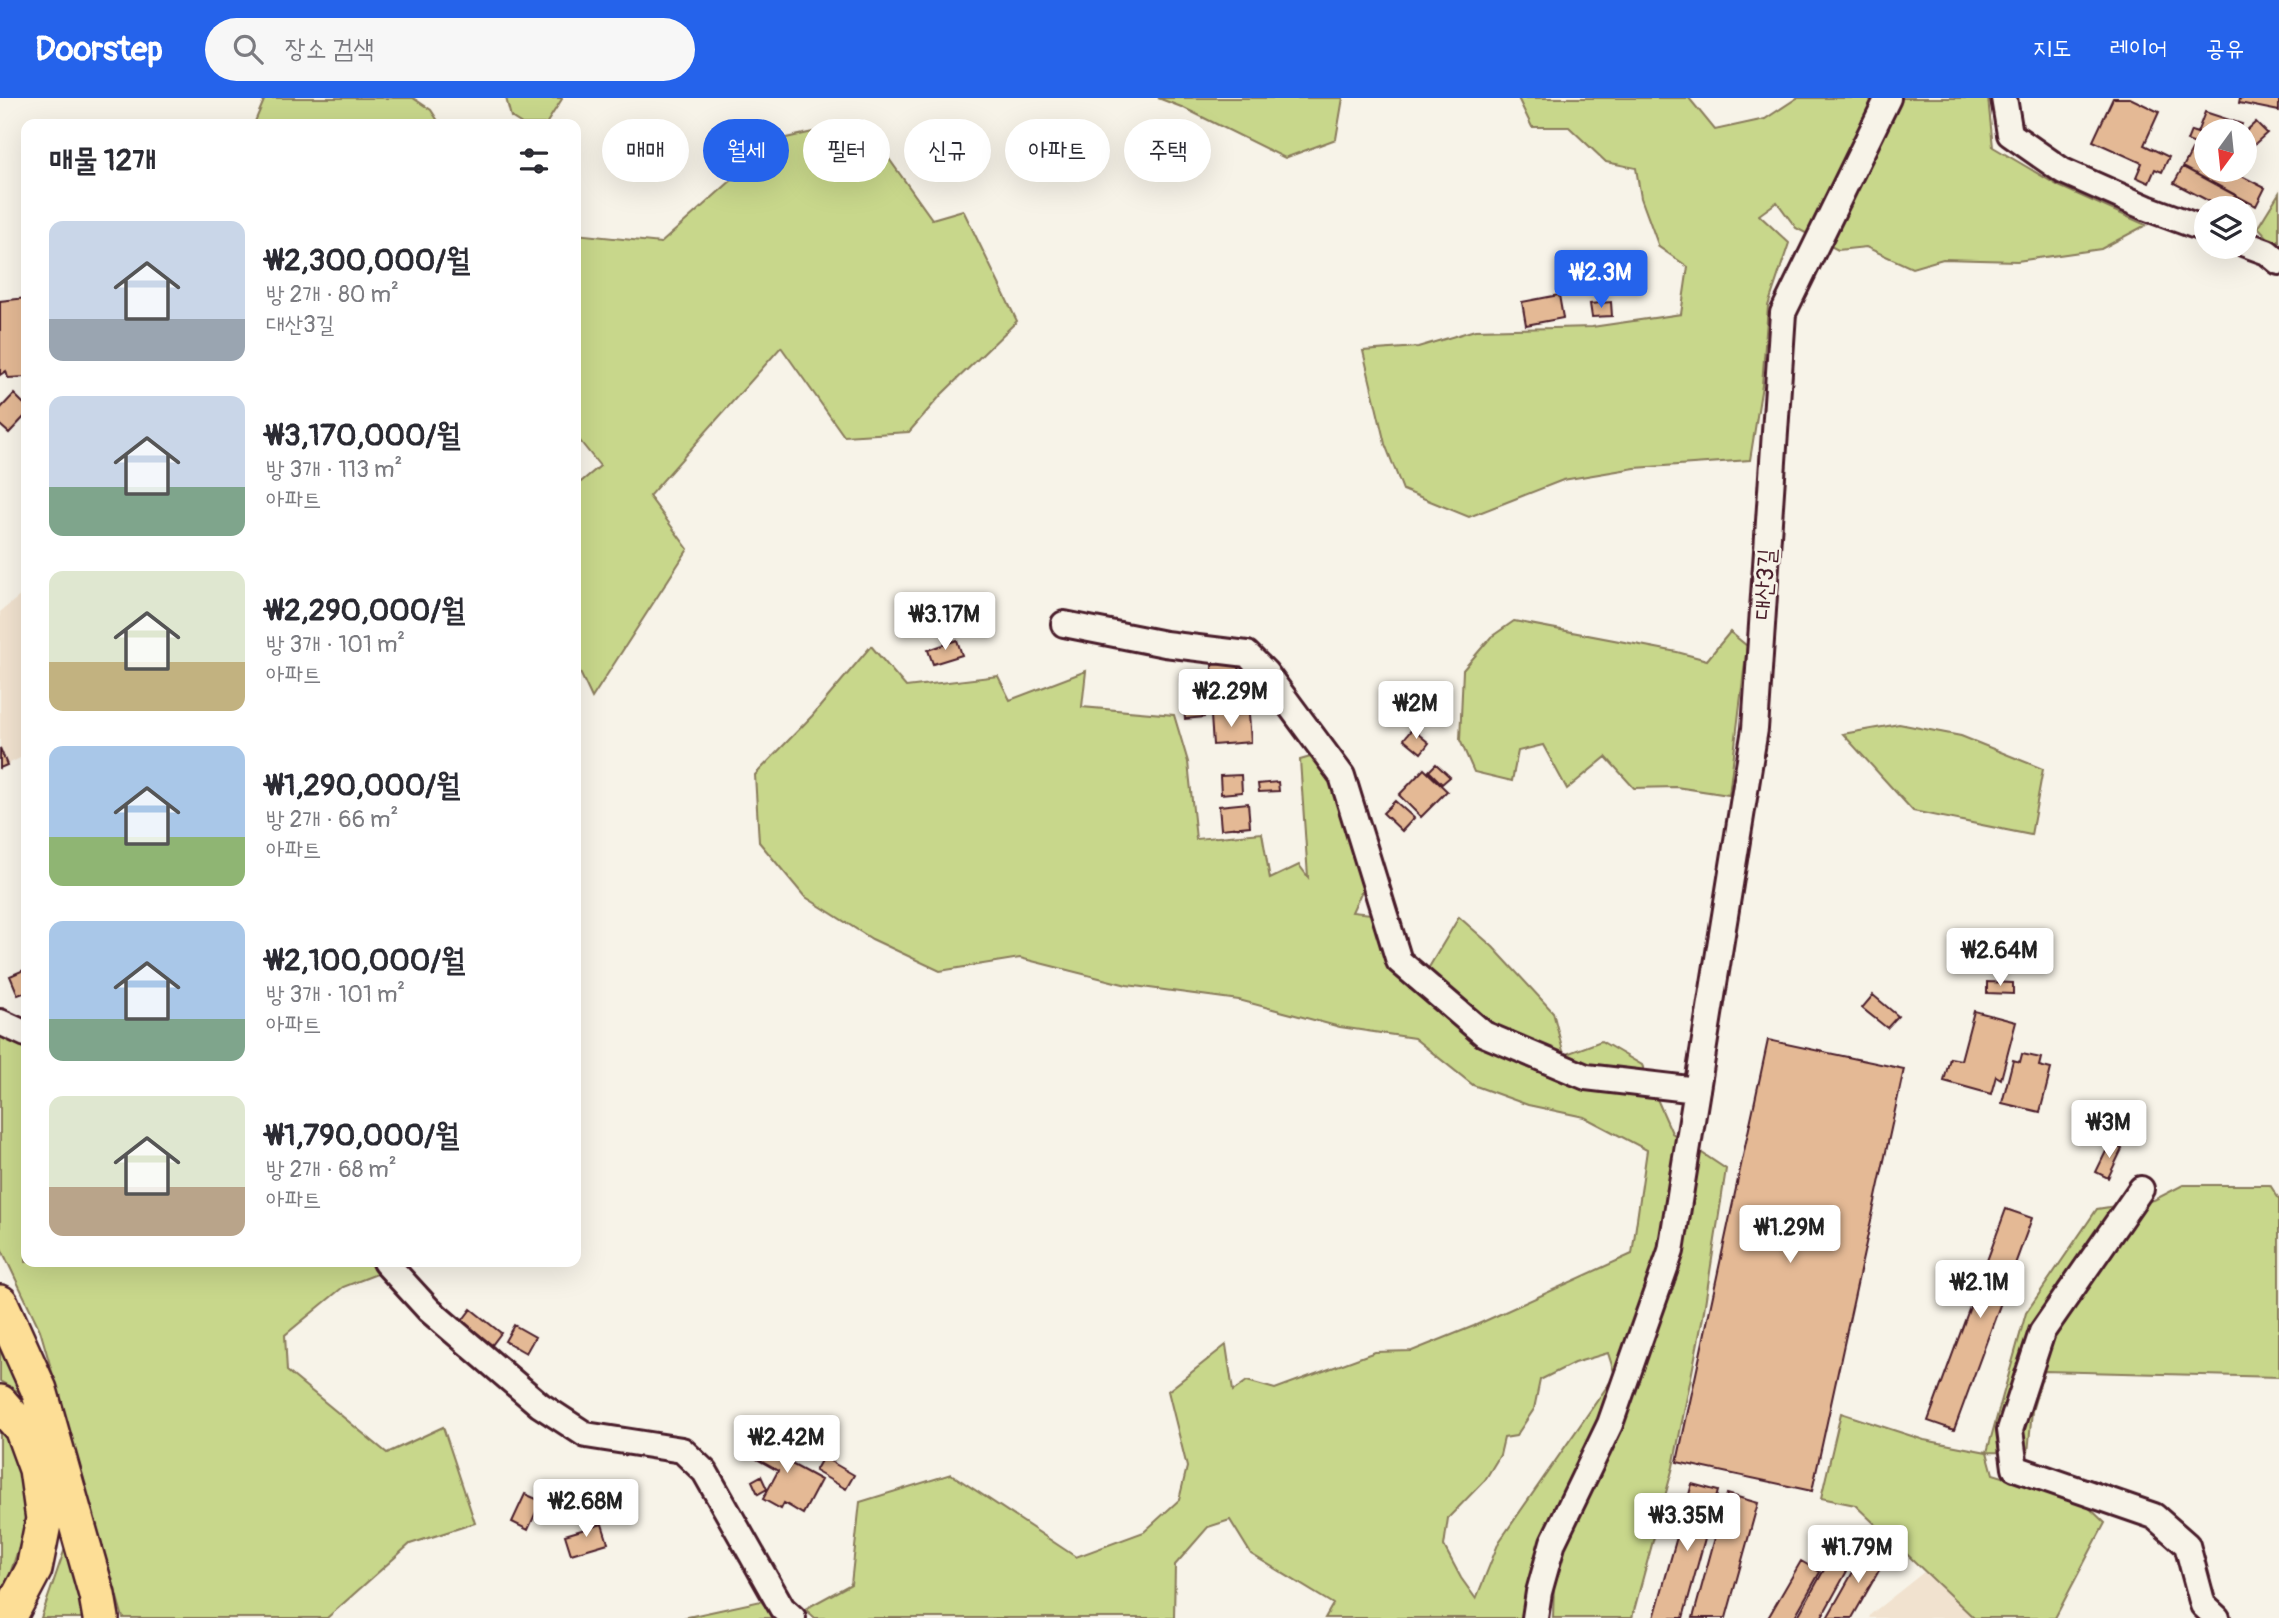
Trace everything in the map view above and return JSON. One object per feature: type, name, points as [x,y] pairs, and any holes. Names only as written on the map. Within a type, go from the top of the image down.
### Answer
[{"type":"highway","points":[[0,1303],[39,1390],[97,1595],[100,1618]]},
{"type":"highway","points":[[0,1403],[22,1428],[37,1469],[44,1519],[34,1569],[8,1618]]},
{"type":"street","name":"대산3길","points":[[1535,1618],[1553,1542],[1609,1424],[1671,1251],[1755,729],[1783,313],[1888,98]]},
{"type":"street","points":[[2004,98],[2010,135],[2063,171],[2194,225]]},
{"type":"street","points":[[2257,248],[2267,252],[2279,262]]},
{"type":"street","points":[[1065,624],[1165,645],[1247,654],[1265,672],[1342,776],[1399,961],[1484,1034],[1586,1077],[1697,1090]]},
{"type":"street","points":[[0,1022],[21,1032]]},
{"type":"street","points":[[2141,1189],[2042,1332],[2010,1430],[2015,1468],[2154,1516],[2187,1545],[2203,1605],[2217,1618]]},
{"type":"street","points":[[390,1267],[429,1310],[540,1405],[586,1435],[682,1450],[705,1472],[782,1608],[793,1618]]},
{"type":"shaded area","points":[[21,595],[21,758],[0,768],[0,612]]},
{"type":"shaded area","points":[[1924,1572],[1974,1618],[1869,1618],[1871,1614]]},
{"type":"green space","points":[[265,98],[413,98],[431,110],[437,119],[256,119]]},
{"type":"green space","points":[[506,98],[562,98],[549,119],[511,117]]},
{"type":"green space","points":[[1158,98],[1343,98],[1336,139],[1285,158],[1211,119]]},
{"type":"green space","points":[[1518,98],[1689,98],[1715,130],[1765,119],[1797,98],[1988,98],[1993,147],[2059,186],[2146,225],[2101,249],[2017,261],[1943,259],[1912,268],[1866,247],[1838,250],[1796,228],[1777,202],[1759,215],[1789,243],[1768,306],[1762,385],[1750,460],[1635,468],[1563,480],[1469,517],[1403,490],[1385,444],[1363,351],[1418,347],[1475,330],[1592,327],[1681,314],[1688,267],[1659,247],[1641,198],[1636,168],[1606,162],[1569,127],[1532,127]]},
{"type":"green space","points":[[803,134],[803,182],[890,182],[890,160],[932,219],[963,210],[1017,321],[942,394],[909,432],[844,436],[781,347],[649,496],[688,549],[592,698],[581,675],[581,482],[600,466],[581,442],[581,235],[661,243],[730,182],[789,182],[789,137]]},
{"type":"green space","points":[[2279,193],[2279,250],[2258,227]]},
{"type":"green space","points":[[1514,621],[1707,660],[1730,632],[1747,646],[1729,795],[1676,787],[1634,788],[1606,757],[1567,789],[1543,745],[1518,751],[1512,781],[1474,772],[1460,740],[1463,670],[1491,637]]},
{"type":"green space","points":[[871,646],[906,687],[998,676],[1010,700],[1086,671],[1082,707],[1174,715],[1188,762],[1196,839],[1262,833],[1270,879],[1299,865],[1308,877],[1300,760],[1314,756],[1330,782],[1365,884],[1352,912],[1381,915],[1419,984],[1459,917],[1493,947],[1553,1012],[1564,1055],[1601,1041],[1642,1065],[1672,1133],[1726,1169],[1703,1317],[1673,1467],[1632,1618],[1553,1618],[1554,1583],[1612,1384],[1529,1584],[1529,1618],[1325,1618],[1333,1604],[1251,1554],[1230,1520],[1208,1527],[1175,1565],[1174,1618],[815,1618],[805,1609],[851,1584],[860,1502],[951,1474],[1076,1557],[1144,1532],[1179,1500],[1187,1467],[1168,1391],[1226,1345],[1233,1391],[1247,1381],[1275,1389],[1375,1352],[1412,1351],[1474,1326],[1632,1254],[1647,1150],[1584,1117],[1528,1105],[1473,1085],[1414,1038],[1340,1027],[1239,1000],[1127,985],[1020,958],[940,971],[872,939],[804,896],[759,842],[755,775],[812,716]],"holes":[[[1608,1353],[1615,1375],[1499,1542],[1476,1599],[1444,1546],[1448,1518],[1485,1480],[1500,1455],[1504,1438],[1516,1436],[1534,1409],[1540,1380],[1574,1363]]]},
{"type":"green space","points":[[1899,724],[1961,736],[2043,769],[2031,835],[1913,811],[1843,734]]},
{"type":"green space","points":[[0,1029],[21,1040],[21,1267],[378,1267],[382,1272],[343,1287],[285,1335],[287,1371],[387,1453],[443,1427],[475,1523],[410,1544],[327,1618],[123,1618],[40,1330],[0,1246]]},
{"type":"green space","points":[[2183,1185],[2270,1185],[2279,1199],[2279,1377],[2044,1371],[2032,1411],[2028,1453],[1987,1452],[2026,1313],[2097,1209],[2154,1200]]},
{"type":"green space","points":[[0,1340],[19,1392],[0,1381]]},
{"type":"green space","points":[[1841,1413],[1924,1440],[1987,1452],[1993,1474],[2082,1501],[2105,1523],[2055,1618],[1974,1618],[1855,1505],[1821,1498]]},
{"type":"green space","points":[[0,1426],[11,1434],[30,1515],[0,1603]]},
{"type":"green space","points":[[70,1534],[85,1618],[41,1618]]},
{"type":"green space","points":[[761,1601],[776,1618],[683,1618]]},
{"type":"building","points":[[2113,98],[2130,98],[2159,112],[2144,145],[2169,157],[2162,172],[2155,169],[2149,183],[2136,177],[2142,163],[2093,141]]},
{"type":"building","points":[[2240,98],[2279,98],[2279,111],[2239,103]]},
{"type":"building","points":[[2205,112],[2227,119],[2202,119]]},
{"type":"building","points":[[2258,124],[2267,133],[2258,141]]},
{"type":"building","points":[[2191,131],[2194,132],[2194,143],[2187,141]]},
{"type":"building","points":[[2192,150],[2194,151],[2194,173],[2183,167]]},
{"type":"building","points":[[2183,167],[2194,173],[2194,182],[2211,182],[2237,196],[2199,196],[2174,183]]},
{"type":"building","points":[[2211,182],[2253,182],[2265,188],[2257,204],[2257,196],[2237,196]]},
{"type":"building","points":[[1559,295],[1563,318],[1526,325],[1522,302]]},
{"type":"building","points":[[21,299],[21,377],[8,378],[6,371],[0,375],[0,301]]},
{"type":"building","points":[[1611,302],[1612,316],[1592,317],[1590,304]]},
{"type":"building","points":[[14,394],[21,401],[21,420],[9,433],[0,425],[0,409]]},
{"type":"building","points":[[957,640],[962,655],[933,664],[928,650]]},
{"type":"building","points":[[1239,663],[1240,680],[1213,682],[1212,665]]},
{"type":"building","points":[[1191,675],[1192,689],[1201,688],[1204,717],[1185,719],[1180,676]]},
{"type":"building","points":[[1249,714],[1251,742],[1213,745],[1211,716]]},
{"type":"building","points":[[1412,729],[1429,743],[1421,753],[1404,739]]},
{"type":"building","points":[[0,748],[7,765],[0,768]]},
{"type":"building","points":[[1436,764],[1450,777],[1442,784],[1429,771]]},
{"type":"building","points":[[1424,769],[1447,791],[1421,817],[1399,795]]},
{"type":"building","points":[[1241,775],[1242,792],[1221,794],[1220,776]]},
{"type":"building","points":[[1278,782],[1279,791],[1259,792],[1258,784]]},
{"type":"building","points":[[1395,801],[1414,818],[1402,831],[1383,813]]},
{"type":"building","points":[[1248,803],[1250,826],[1221,829],[1219,806]]},
{"type":"building","points":[[21,971],[21,994],[18,995],[10,976]]},
{"type":"building","points":[[1987,982],[2013,983],[2013,994],[1987,993]]},
{"type":"building","points":[[1873,995],[1898,1016],[1887,1028],[1862,1008]]},
{"type":"building","points":[[1974,1011],[2016,1022],[2001,1079],[1996,1076],[1991,1094],[1944,1081],[1950,1058],[1961,1060]]},
{"type":"building","points":[[1768,1040],[1904,1069],[1812,1491],[1677,1462]]},
{"type":"building","points":[[2022,1054],[2041,1058],[2039,1066],[2051,1069],[2040,1112],[2002,1103],[2013,1060],[2020,1062]]},
{"type":"building","points":[[2110,1143],[2122,1149],[2108,1178],[2096,1172]]},
{"type":"building","points":[[2006,1209],[2032,1218],[1954,1430],[1928,1421]]},
{"type":"building","points":[[471,1309],[501,1333],[492,1345],[462,1321]]},
{"type":"building","points":[[514,1325],[535,1337],[526,1353],[505,1341]]},
{"type":"building","points":[[773,1428],[797,1441],[786,1461],[821,1480],[803,1514],[784,1503],[781,1509],[763,1499],[778,1471],[757,1459]]},
{"type":"building","points":[[823,1457],[854,1475],[846,1489],[815,1471]]},
{"type":"building","points":[[761,1476],[767,1489],[758,1494],[752,1481]]},
{"type":"building","points":[[1692,1484],[1718,1491],[1683,1618],[1654,1618]]},
{"type":"building","points":[[525,1494],[541,1501],[528,1530],[512,1522]]},
{"type":"building","points":[[1727,1494],[1758,1503],[1726,1618],[1693,1618]]},
{"type":"building","points":[[602,1524],[608,1543],[571,1554],[565,1535]]},
{"type":"building","points":[[1844,1534],[1862,1544],[1821,1618],[1797,1618]]},
{"type":"building","points":[[1867,1547],[1886,1558],[1852,1618],[1827,1618]]},
{"type":"building","points":[[1801,1561],[1820,1572],[1794,1618],[1768,1618]]}]
